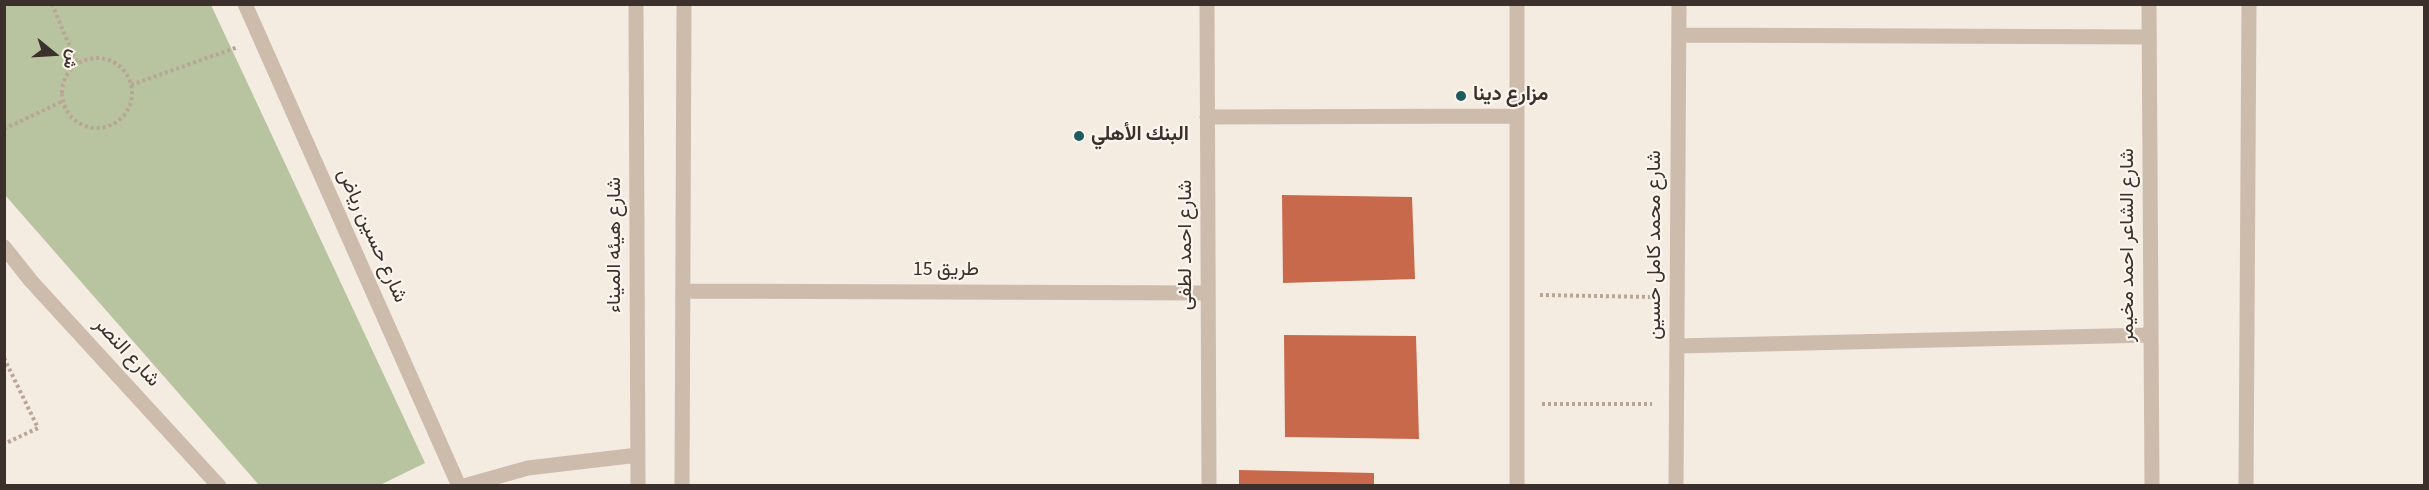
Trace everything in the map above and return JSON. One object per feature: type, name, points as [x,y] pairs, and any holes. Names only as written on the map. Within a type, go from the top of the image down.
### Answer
[{"type":"street","name":"شارع حسين رياض","points":[[245,4],[459,486]]},
{"type":"street","name":"شارع هيئه الميناء","points":[[636,4],[638,486]]},
{"type":"street","points":[[682,486],[684,4]]},
{"type":"street","name":"شارع احمد لطفى","points":[[1207,4],[1209,486]]},
{"type":"street","points":[[1516,486],[1517,4]]},
{"type":"street","name":"شارع محمد كامل حسين","points":[[1676,486],[1679,4]]},
{"type":"street","name":"شارع الشاعر احمد مخيمر","points":[[2149,4],[2152,486]]},
{"type":"street","points":[[2246,486],[2249,4]]},
{"type":"street","points":[[1679,35],[2149,37]]},
{"type":"street","points":[[1207,117],[1517,116]]},
{"type":"street","name":"شارع النصر","points":[[4,247],[31,281],[219,486]]},
{"type":"street","name":"طريق 15","points":[[683,291],[1208,293]]},
{"type":"street","points":[[1677,346],[2151,335]]},
{"type":"street","points":[[464,486],[528,468],[638,455]]},
{"type":"path","points":[[52,4],[77,64]]},
{"type":"path","points":[[131,85],[261,39]]},
{"type":"path","points":[[103,58],[116,63],[126,73],[131,85],[132,99],[127,112],[117,122],[105,127],[91,128],[78,123],[68,113],[63,101],[62,87],[67,74],[77,64],[89,59],[103,58]]},
{"type":"path","points":[[4,129],[63,101]]},
{"type":"path","points":[[1517,295],[1677,297]]},
{"type":"path","points":[[4,358],[38,428],[4,444]]},
{"type":"path","points":[[1517,404],[1677,404]]},
{"type":"green space","points":[[4,5],[211,5],[425,463],[380,485],[259,485],[5,195]]},
{"type":"building","points":[[1282,195],[1412,197],[1415,279],[1283,283]]},
{"type":"building","points":[[1284,335],[1416,336],[1419,439],[1285,437]]},
{"type":"building","points":[[1239,470],[1374,473],[1374,486],[1239,486]]},
{"type":"place","name":"مزارع دينا","points":[[1461,96]]},
{"type":"place","name":"البنك الأهلي","points":[[1079,136]]}]
